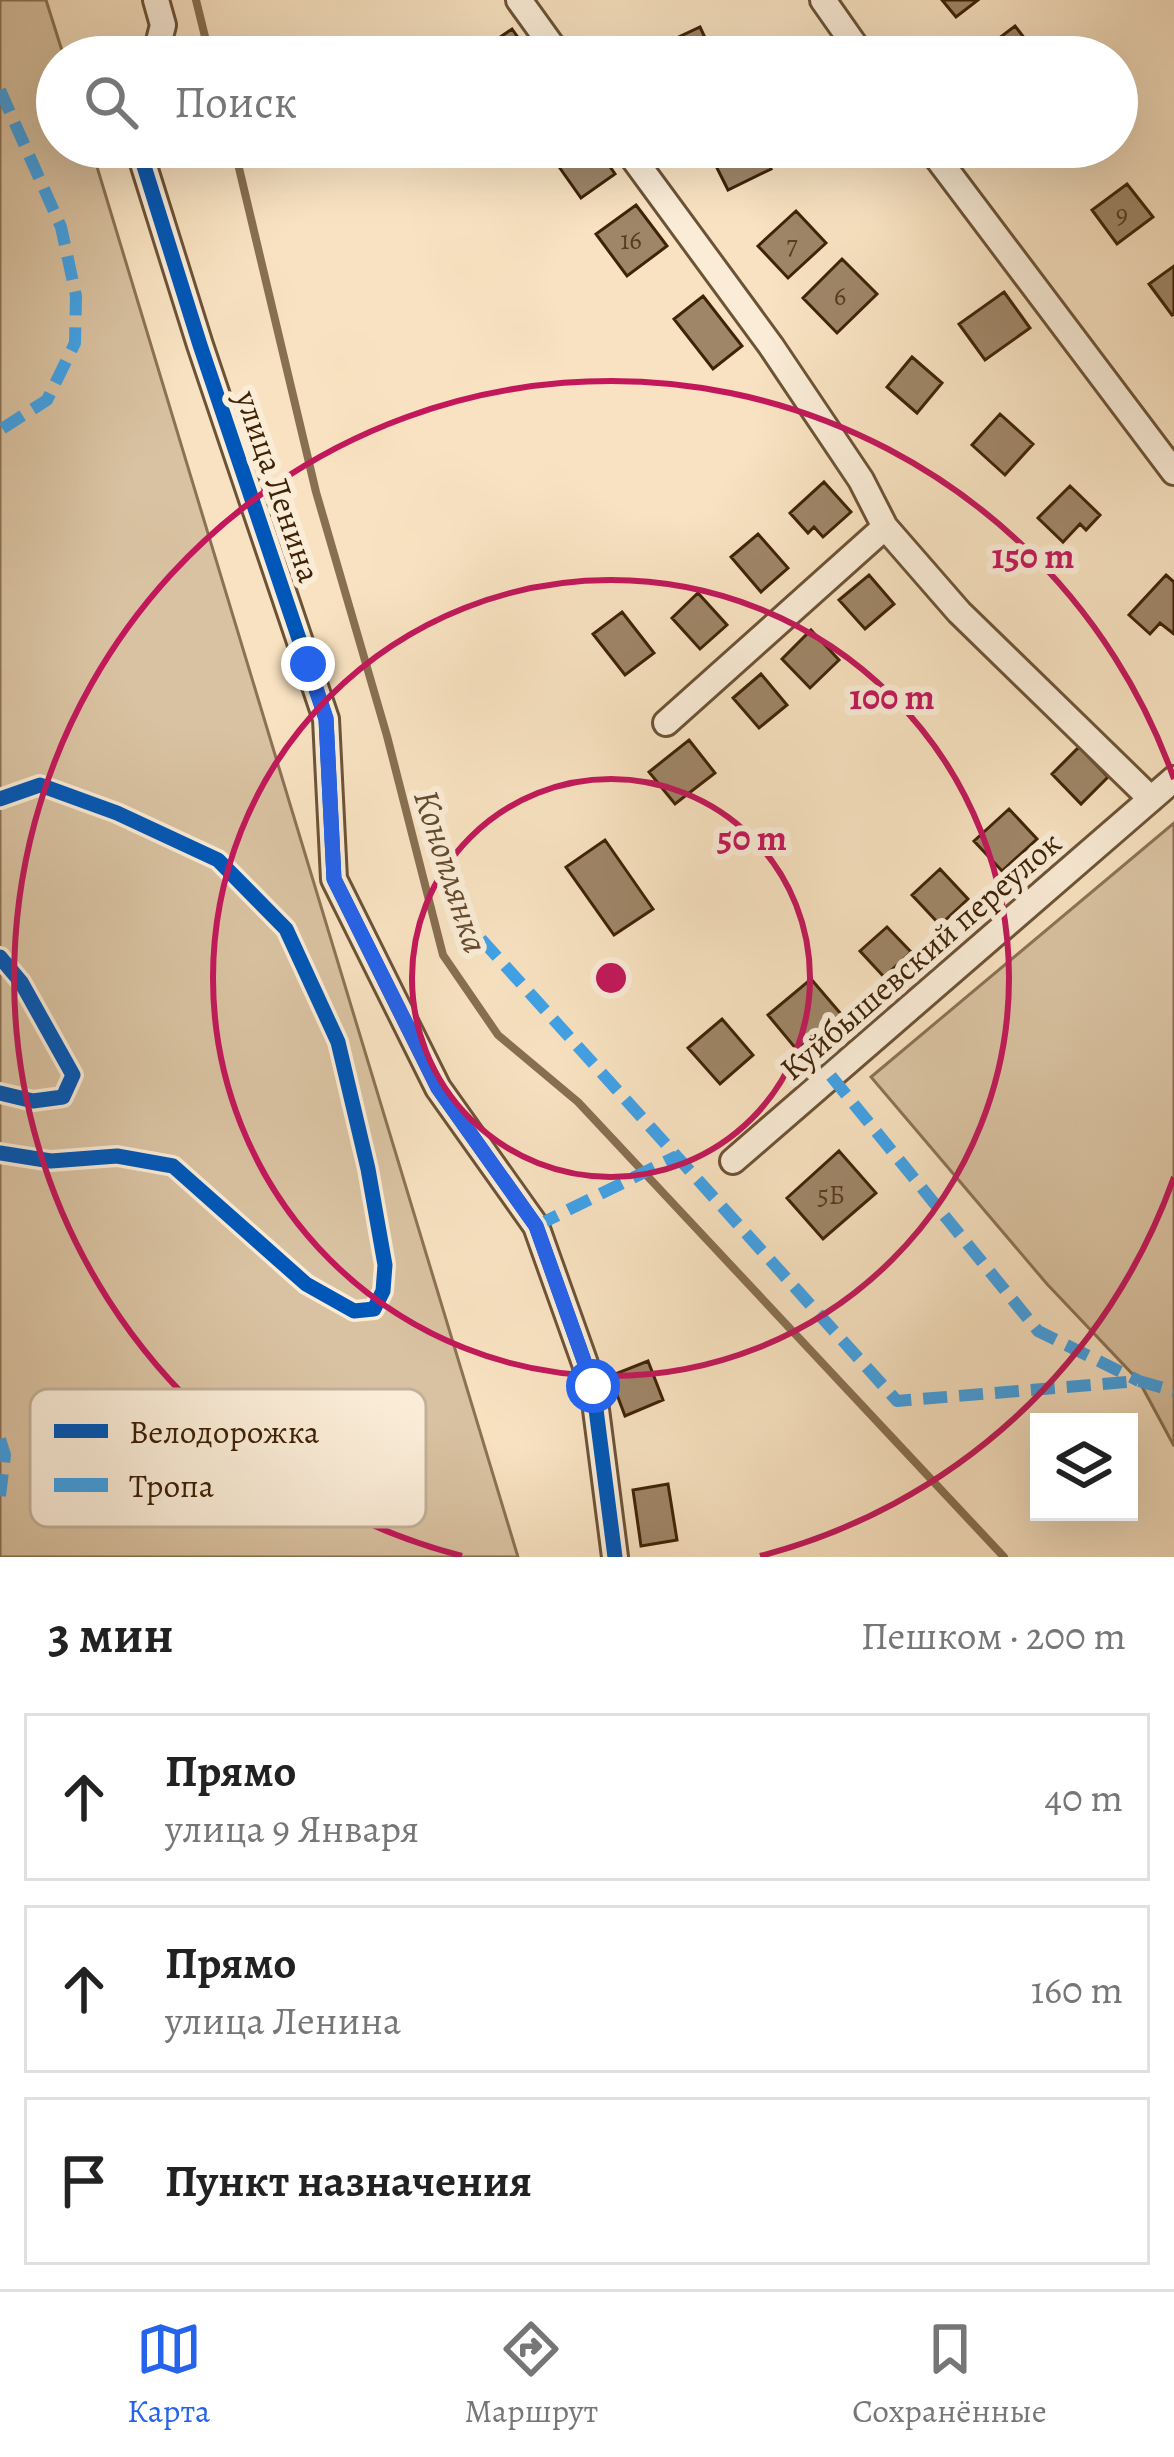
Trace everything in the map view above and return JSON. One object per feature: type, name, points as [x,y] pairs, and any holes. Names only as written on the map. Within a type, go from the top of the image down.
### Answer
[{"type":"street","points":[[157,0],[164,25],[161,36]]},
{"type":"street","points":[[519,0],[545,36]]},
{"type":"street","points":[[824,0],[849,36]]},
{"type":"street","name":"улица Ленина","points":[[145,168],[326,718],[334,879],[438,1088],[536,1226],[593,1386],[615,1557]]},
{"type":"street","points":[[641,168],[771,346],[861,480],[885,527],[959,612],[1151,799]]},
{"type":"street","points":[[945,168],[1174,472]]},
{"type":"street","points":[[666,724],[885,527]]},
{"type":"street","name":"Куйбышевский переулок","points":[[733,1161],[1174,779]]},
{"type":"shaded area","points":[[0,0],[46,0],[57,36],[36,36],[36,168],[97,168],[518,1557],[0,1557]]},
{"type":"shaded area","points":[[1174,823],[1174,1446],[1139,1381],[1047,1284],[871,1077]]},
{"type":"building","points":[[942,0],[978,0],[956,17]]},
{"type":"building","points":[[1015,26],[1023,36],[1002,36]]},
{"type":"building","points":[[700,27],[704,36],[681,36]]},
{"type":"building","points":[[560,168],[611,168],[615,174],[581,198]]},
{"type":"building","points":[[717,168],[770,168],[771,169],[728,190]]},
{"type":"building","points":[[1127,184],[1153,217],[1117,244],[1092,210]]},
{"type":"building","points":[[636,205],[667,246],[627,276],[596,234]]},
{"type":"building","points":[[796,211],[826,243],[788,278],[758,246]]},
{"type":"building","points":[[842,259],[877,294],[837,333],[803,298]]},
{"type":"building","points":[[1174,266],[1174,314],[1172,315],[1149,284]]},
{"type":"building","points":[[1004,292],[1030,328],[985,360],[959,324]]},
{"type":"building","points":[[703,296],[742,346],[713,369],[674,319]]},
{"type":"building","points":[[912,357],[942,383],[917,413],[887,387]]},
{"type":"building","points":[[1000,414],[1033,444],[1005,475],[972,445]]},
{"type":"building","points":[[824,482],[851,512],[823,537],[814,527],[808,533],[790,513]]},
{"type":"building","points":[[1070,486],[1100,515],[1086,530],[1080,524],[1063,542],[1038,518]]},
{"type":"building","points":[[758,534],[788,568],[761,592],[731,557]]},
{"type":"building","points":[[869,575],[894,604],[865,629],[839,600]]},
{"type":"building","points":[[1166,575],[1174,582],[1174,634],[1160,623],[1150,634],[1129,615]]},
{"type":"building","points":[[698,593],[727,625],[700,649],[672,618]]},
{"type":"building","points":[[622,612],[654,653],[625,675],[593,634]]},
{"type":"building","points":[[811,630],[839,660],[810,688],[782,659]]},
{"type":"building","points":[[761,674],[787,705],[759,728],[733,698]]},
{"type":"building","points":[[689,740],[715,773],[675,804],[649,772]]},
{"type":"building","points":[[1079,747],[1108,777],[1081,804],[1052,774]]},
{"type":"building","points":[[1009,809],[1037,839],[1002,871],[974,841]]},
{"type":"building","points":[[605,840],[653,909],[614,935],[566,867]]},
{"type":"building","points":[[940,869],[968,899],[940,925],[912,895]]},
{"type":"building","points":[[887,927],[911,952],[884,977],[860,951]]},
{"type":"building","points":[[811,979],[841,1014],[797,1050],[768,1015]]},
{"type":"building","points":[[722,1019],[753,1055],[720,1084],[688,1048]]},
{"type":"building","points":[[839,1151],[876,1193],[823,1239],[787,1198]]},
{"type":"building","points":[[648,1361],[663,1400],[625,1416],[610,1376]]},
{"type":"building","points":[[668,1484],[677,1540],[641,1546],[633,1490]]},
{"type":"waterway","name":"Коноплянка","points":[[196,0],[205,36]]},
{"type":"waterway","name":"Коноплянка","points":[[239,168],[316,492],[387,736],[443,955],[498,1035],[578,1102],[1004,1557]]},
{"type":"marked path","points":[[0,90],[61,227],[76,296],[75,343],[47,400],[0,430]]},
{"type":"marked path","points":[[481,939],[897,1401],[1139,1381],[1174,1391]]},
{"type":"marked path","points":[[831,1076],[1038,1331],[1139,1381]]},
{"type":"marked path","points":[[536,1226],[677,1156]]},
{"type":"marked path","points":[[0,1439],[5,1455],[0,1496]]},
{"type":"cycle path","points":[[145,168],[326,719],[334,879],[438,1088],[536,1226],[593,1386],[615,1557]]},
{"type":"cycle path","points":[[0,799],[40,785],[117,813],[218,860],[286,929],[338,1042],[368,1169],[385,1265],[383,1291],[374,1309],[354,1311],[306,1284],[173,1166],[117,1156],[51,1161],[0,1153]]},
{"type":"cycle path","points":[[0,957],[21,982],[73,1075],[63,1097],[33,1101],[0,1093]]},
{"type":"route","points":[[308,664],[326,718],[334,879],[438,1088],[536,1226],[593,1386]]}]
